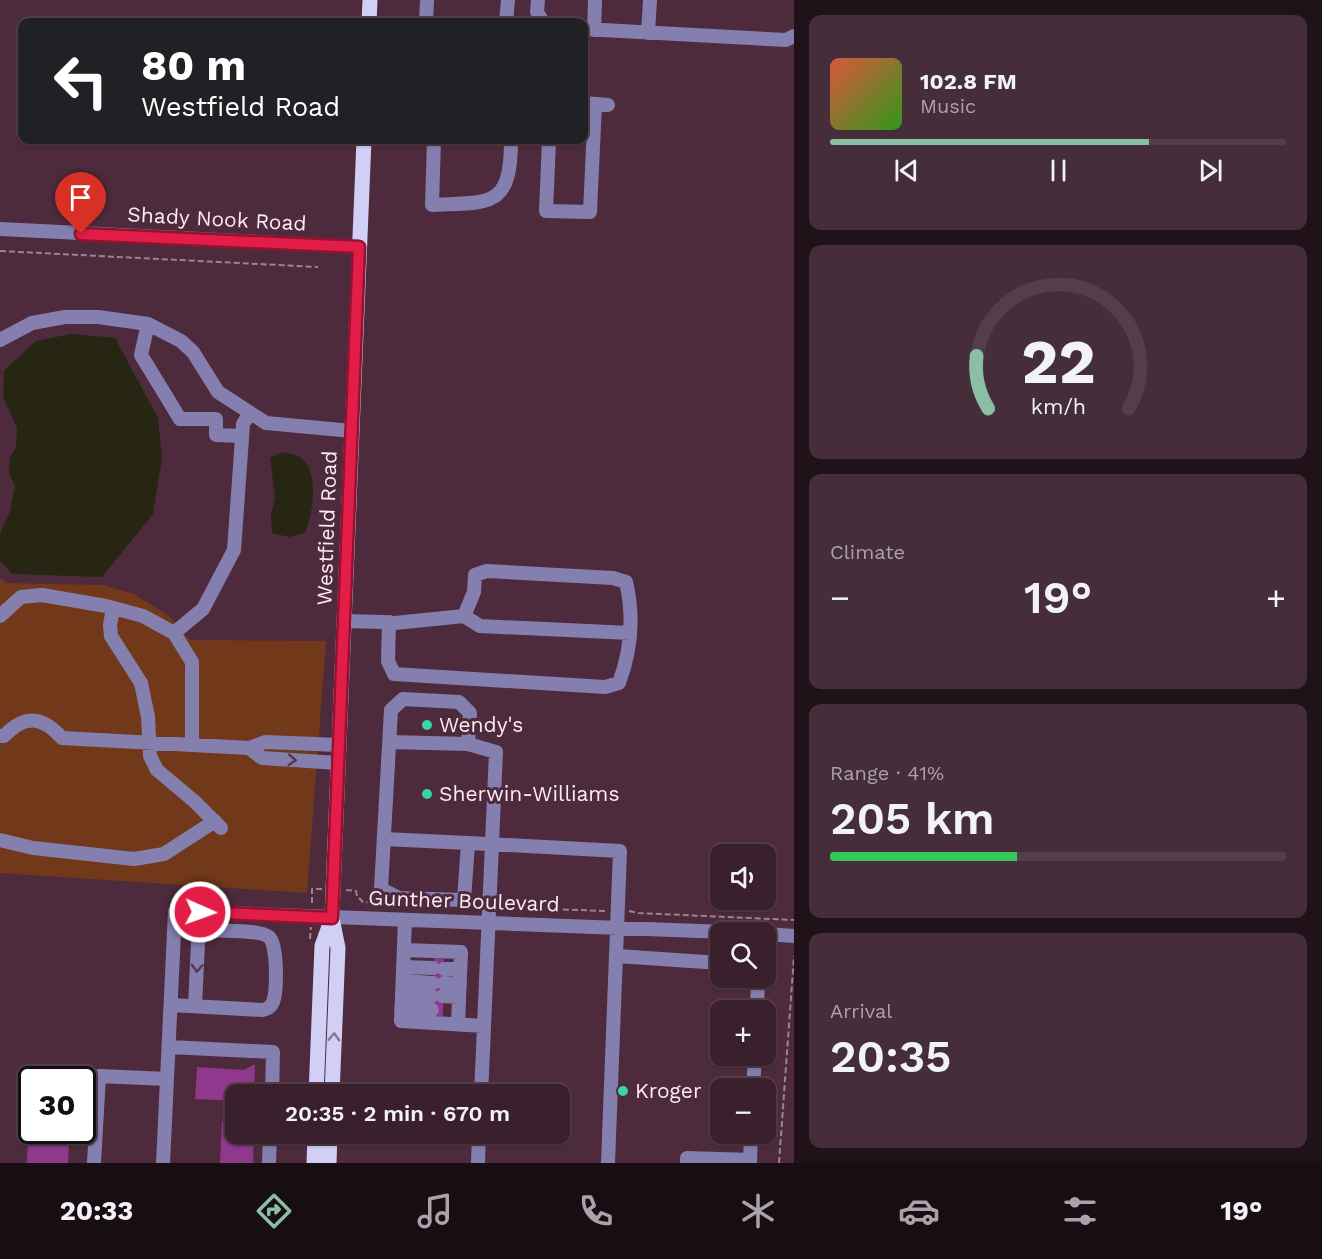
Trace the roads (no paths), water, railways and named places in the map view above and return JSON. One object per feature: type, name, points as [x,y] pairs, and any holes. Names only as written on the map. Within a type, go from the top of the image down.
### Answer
[{"type":"main road","points":[[369,18],[370,0]]},
{"type":"main road","name":"Westfield Road","points":[[332,1084],[338,948],[332,918],[364,144]]},
{"type":"main road","name":"Westfield Road","points":[[316,1084],[322,946],[332,918]]},
{"type":"main road","points":[[314,1163],[315,1144]]},
{"type":"main road","points":[[329,1163],[330,1144]]},
{"type":"street","points":[[426,18],[427,0]]},
{"type":"street","points":[[506,18],[507,0]]},
{"type":"street","points":[[538,0],[537,12],[541,18]]},
{"type":"street","points":[[595,0],[589,29],[786,40],[794,36]]},
{"type":"street","points":[[648,33],[650,0]]},
{"type":"street","points":[[549,144],[546,211],[590,212],[596,104]]},
{"type":"street","points":[[434,144],[432,205],[485,202],[495,197],[509,177],[512,144]]},
{"type":"street","name":"Shady Nook Road","points":[[0,229],[359,247]]},
{"type":"street","points":[[0,340],[32,323],[65,317],[98,317],[148,324],[181,342],[193,352],[218,392],[266,423],[352,431]]},
{"type":"street","points":[[148,324],[141,355],[180,419],[216,419],[216,435],[242,435]]},
{"type":"street","points":[[174,633],[203,609],[234,550],[243,424],[250,413]]},
{"type":"street","points":[[389,622],[388,661],[394,674],[605,687],[619,683],[627,663],[630,597],[626,582],[613,578],[487,571],[475,575],[474,592],[465,616]]},
{"type":"street","points":[[3,608],[21,597],[42,595],[143,616],[174,633],[192,662],[192,745]]},
{"type":"street","points":[[0,840],[33,848],[134,859],[164,854],[218,824],[156,770],[150,756],[148,717],[141,683],[111,636],[113,608]]},
{"type":"street","points":[[344,621],[432,621],[465,616],[480,626],[630,633]]},
{"type":"street","points":[[468,744],[470,713],[459,702],[403,699],[391,710],[381,889],[402,898],[464,900],[468,843]]},
{"type":"street","points":[[0,736],[4,736],[16,724],[25,721],[39,721],[52,727],[62,738],[249,748],[265,742],[339,745]]},
{"type":"street","points":[[390,742],[468,744],[496,753],[481,1084]]},
{"type":"street","points":[[249,748],[262,758],[338,763]]},
{"type":"street","points":[[384,839],[620,851],[608,1163]]},
{"type":"street","points":[[402,898],[404,950],[401,1021],[459,1004]]},
{"type":"street","name":"Gunther Boulevard","points":[[164,1163],[175,911],[710,931]]},
{"type":"street","points":[[195,1006],[200,912]]},
{"type":"street","points":[[171,1005],[263,1010],[269,1008],[274,1001],[276,954],[268,936],[258,933],[199,930]]},
{"type":"street","points":[[776,935],[794,936]]},
{"type":"street","points":[[404,950],[461,952],[459,1004]]},
{"type":"street","points":[[617,956],[710,962]]},
{"type":"street","points":[[403,967],[460,969]]},
{"type":"street","points":[[402,995],[438,997],[459,1004],[484,1026]]},
{"type":"street","points":[[402,995],[438,997],[459,1004]]},
{"type":"street","points":[[169,1047],[273,1052],[272,1084]]},
{"type":"street","points":[[94,1163],[99,1076],[168,1079]]},
{"type":"street","points":[[269,1163],[270,1144]]},
{"type":"street","points":[[478,1163],[479,1144]]},
{"type":"street","points":[[687,1163],[687,1158],[750,1162],[751,1144]]},
{"type":"place","name":"Wendy's","points":[[427,725]]},
{"type":"place","name":"Sherwin-Williams","points":[[427,794]]},
{"type":"place","name":"Kroger","points":[[623,1091]]}]
